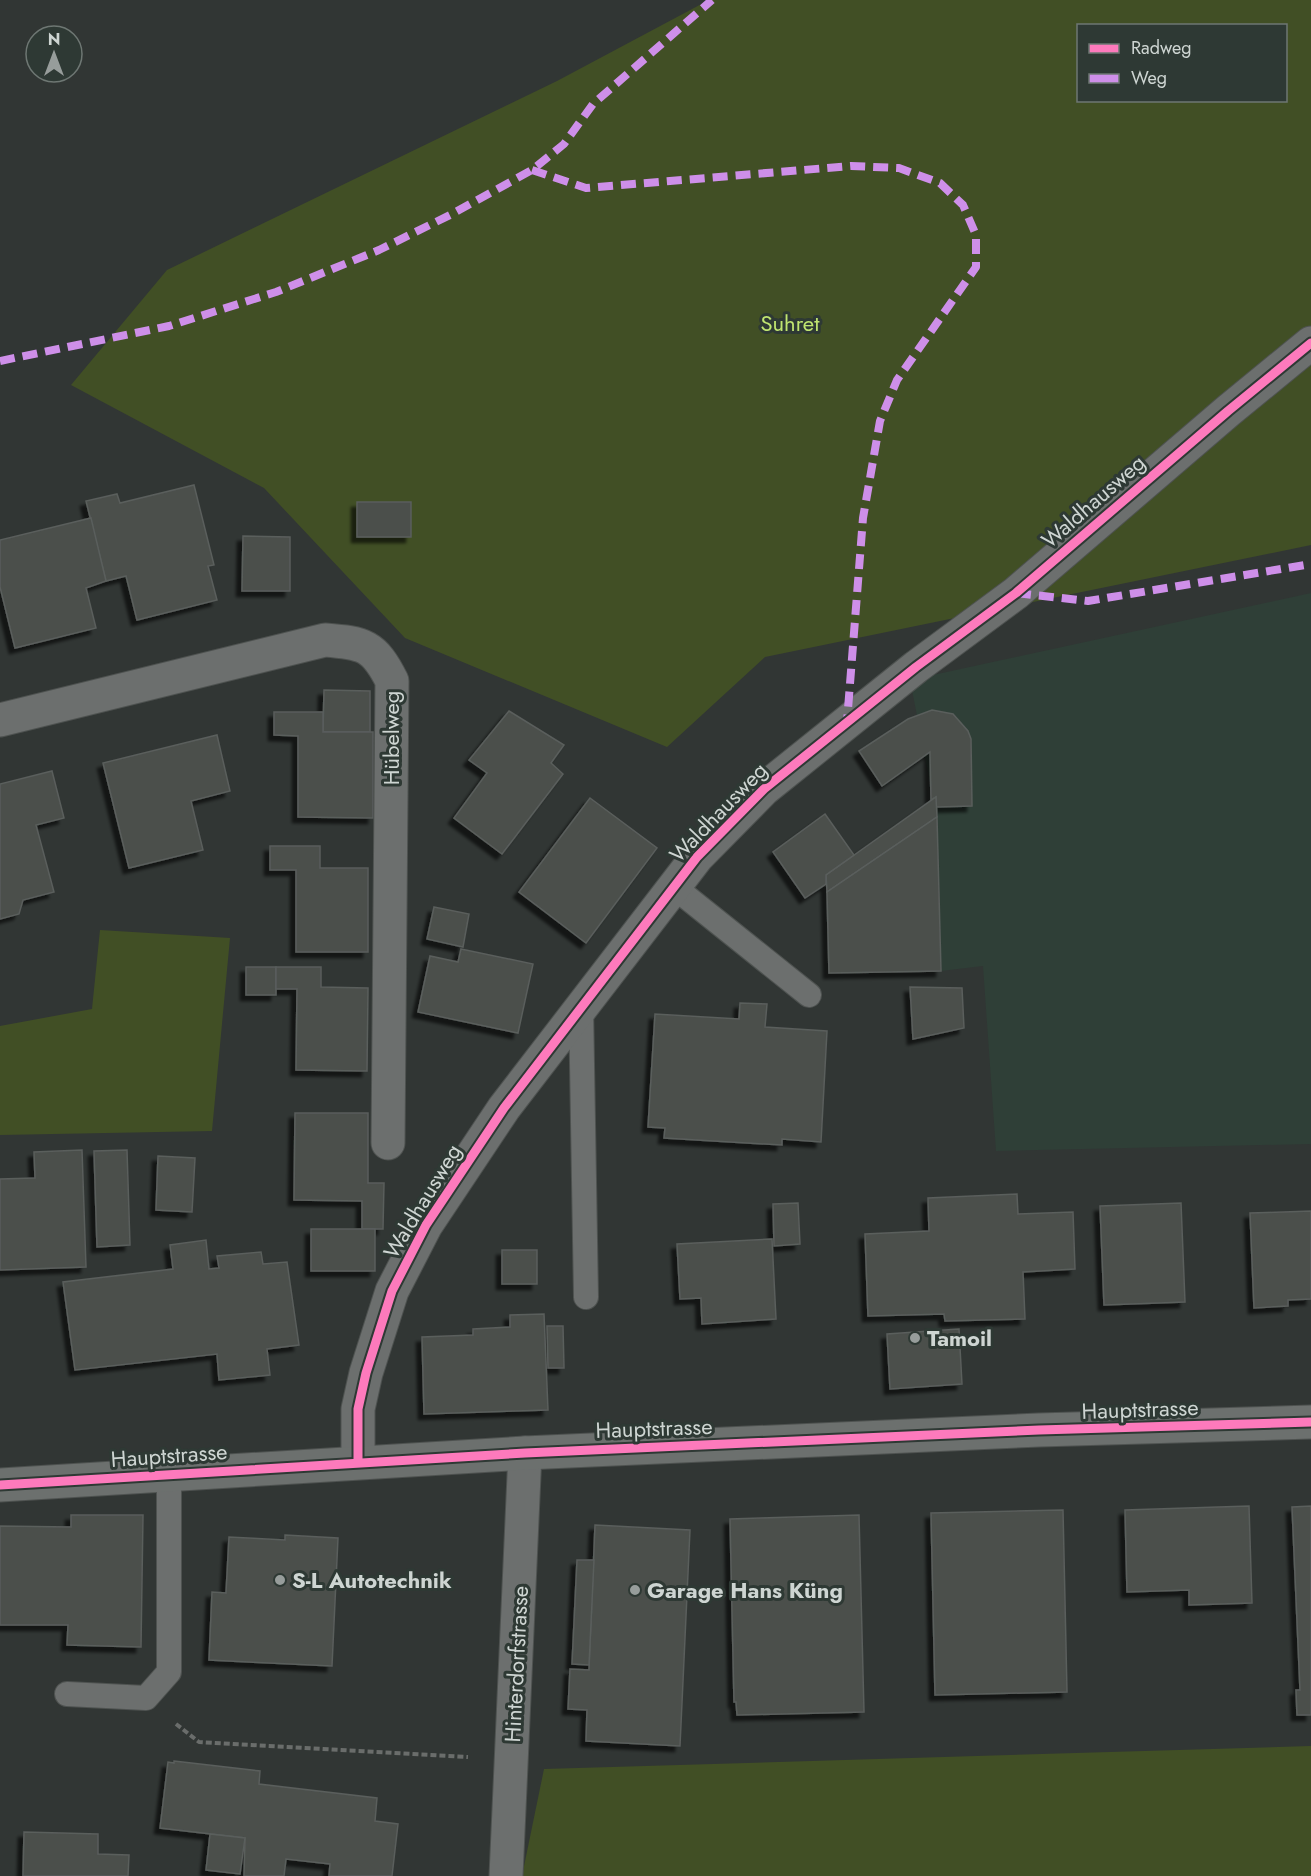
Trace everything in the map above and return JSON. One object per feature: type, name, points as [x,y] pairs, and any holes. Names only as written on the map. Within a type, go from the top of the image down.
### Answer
[{"type":"main road","name":"Hauptstrasse","points":[[0,1485],[525,1453],[1039,1430],[1311,1422]]},
{"type":"street","name":"Waldhausweg","points":[[358,1462],[358,1409],[366,1373],[392,1291],[426,1225],[478,1147],[581,1005],[697,857],[764,789],[916,667],[1016,593],[1311,343]]},
{"type":"street","name":"Hübelweg","points":[[0,720],[325,640],[357,642],[380,657],[392,681],[388,1143]]},
{"type":"street","name":"Hinterdorfstrasse","points":[[506,1876],[525,1453]]},
{"type":"lane","points":[[674,887],[809,995]]},
{"type":"lane","points":[[581,1005],[586,1297]]},
{"type":"lane","points":[[67,1694],[146,1698],[169,1672],[169,1474]]},
{"type":"path","points":[[146,1698],[199,1742],[512,1759]]},
{"type":"shaded area","points":[[1311,593],[1311,1144],[996,1151],[983,966],[941,971],[937,817],[910,680]]},
{"type":"green space","name":"Suhret","points":[[709,0],[1311,0],[1311,545],[765,657],[667,747],[405,638],[264,488],[71,385],[167,270],[557,81]]},
{"type":"green space","points":[[100,930],[230,938],[212,1131],[0,1135],[0,1026],[92,1009]]},
{"type":"green space","points":[[1311,1746],[1311,1876],[522,1876],[544,1769]]},
{"type":"building","points":[[194,485],[214,565],[208,566],[217,600],[137,620],[126,576],[106,581],[86,501],[117,494],[120,503]]},
{"type":"building","points":[[357,502],[411,502],[411,537],[357,537]]},
{"type":"building","points":[[91,518],[106,581],[86,588],[96,628],[15,648],[0,587],[0,540]]},
{"type":"building","points":[[243,536],[290,537],[290,591],[242,591]]},
{"type":"building","points":[[324,690],[370,691],[370,732],[323,732]]},
{"type":"building","points":[[932,710],[953,714],[968,731],[971,739],[972,806],[936,807],[936,797],[931,800],[930,752],[882,786],[859,751],[908,719]]},
{"type":"building","points":[[509,711],[564,745],[551,763],[563,774],[502,854],[454,818],[487,773],[469,760]]},
{"type":"building","points":[[274,712],[323,712],[323,732],[373,732],[373,818],[298,817],[298,736],[274,735]]},
{"type":"building","points":[[217,735],[230,791],[191,801],[203,850],[129,868],[103,763]]},
{"type":"building","points":[[52,771],[64,818],[36,825],[54,892],[23,900],[19,914],[0,919],[0,784]]},
{"type":"building","points":[[936,797],[937,817],[827,892],[826,875]]},
{"type":"building","points":[[590,798],[657,848],[586,943],[519,892]]},
{"type":"building","points":[[825,814],[854,855],[826,875],[826,884],[805,898],[773,852]]},
{"type":"building","points":[[937,817],[941,971],[829,973],[827,892]]},
{"type":"building","points":[[270,846],[320,846],[320,868],[368,868],[368,952],[296,952],[296,870],[270,870]]},
{"type":"building","points":[[434,907],[469,914],[463,947],[427,939]]},
{"type":"building","points":[[461,949],[533,964],[518,1033],[418,1012],[430,956],[458,962]]},
{"type":"building","points":[[246,967],[276,967],[276,995],[246,995]]},
{"type":"building","points":[[276,967],[321,967],[321,987],[368,988],[367,1071],[296,1070],[297,989],[276,989]]},
{"type":"building","points":[[910,987],[962,988],[964,1028],[913,1039]]},
{"type":"building","points":[[740,1003],[767,1004],[765,1027],[827,1031],[821,1142],[782,1139],[782,1145],[664,1138],[665,1128],[648,1127],[655,1014],[739,1019]]},
{"type":"building","points":[[295,1113],[368,1113],[368,1183],[384,1183],[383,1229],[362,1229],[362,1201],[294,1200]]},
{"type":"building","points":[[82,1150],[86,1267],[0,1270],[0,1179],[35,1178],[34,1152]]},
{"type":"building","points":[[127,1150],[130,1245],[97,1247],[94,1151]]},
{"type":"building","points":[[158,1156],[195,1158],[192,1212],[156,1210]]},
{"type":"building","points":[[1017,1194],[1018,1214],[1073,1212],[1075,1269],[1023,1272],[1025,1319],[945,1321],[944,1314],[868,1316],[865,1234],[929,1231],[928,1198]]},
{"type":"building","points":[[798,1203],[800,1244],[774,1246],[773,1204]]},
{"type":"building","points":[[1181,1203],[1185,1302],[1104,1305],[1100,1206]]},
{"type":"building","points":[[1311,1211],[1311,1299],[1288,1300],[1288,1306],[1254,1308],[1250,1213]]},
{"type":"building","points":[[311,1229],[375,1229],[375,1271],[311,1271]]},
{"type":"building","points":[[772,1239],[776,1319],[702,1324],[701,1298],[680,1299],[677,1244]]},
{"type":"building","points":[[206,1240],[209,1269],[219,1268],[217,1256],[261,1252],[263,1264],[287,1262],[299,1345],[267,1349],[270,1375],[219,1380],[217,1354],[75,1370],[63,1282],[173,1269],[170,1245]]},
{"type":"building","points":[[502,1250],[537,1250],[537,1284],[502,1284]]},
{"type":"building","points":[[544,1314],[548,1410],[424,1414],[422,1337],[473,1335],[473,1329],[510,1327],[510,1315]]},
{"type":"building","points":[[547,1326],[563,1326],[564,1368],[548,1368]]},
{"type":"building","points":[[959,1329],[962,1384],[890,1389],[887,1334]]},
{"type":"building","points":[[1249,1506],[1252,1603],[1189,1605],[1189,1590],[1127,1592],[1125,1510]]},
{"type":"building","points":[[1311,1506],[1311,1715],[1297,1715],[1296,1690],[1300,1690],[1292,1507]]},
{"type":"building","points":[[1063,1510],[1067,1692],[935,1695],[931,1513]]},
{"type":"building","points":[[71,1515],[143,1515],[141,1647],[67,1645],[68,1625],[0,1625],[0,1526],[71,1527]]},
{"type":"building","points":[[859,1515],[864,1712],[737,1715],[736,1702],[734,1702],[730,1519]]},
{"type":"building","points":[[595,1525],[690,1530],[680,1746],[586,1741],[587,1710],[568,1709],[570,1669],[589,1670]]},
{"type":"building","points":[[285,1535],[338,1538],[332,1666],[209,1660],[212,1592],[226,1593],[229,1537],[285,1540]]},
{"type":"building","points":[[577,1560],[594,1560],[589,1665],[572,1664]]},
{"type":"building","points":[[174,1761],[260,1771],[259,1784],[377,1798],[375,1821],[398,1824],[392,1876],[329,1876],[330,1864],[286,1859],[284,1876],[244,1876],[245,1838],[160,1828],[168,1762],[174,1763]]},
{"type":"building","points":[[24,1832],[98,1834],[98,1854],[129,1855],[128,1876],[23,1876]]},
{"type":"building","points":[[210,1834],[245,1838],[240,1874],[206,1870]]},
{"type":"marked path","points":[[0,361],[169,326],[276,292],[379,250],[450,215],[532,170],[564,144],[593,104],[712,0]]},
{"type":"marked path","points":[[532,170],[586,188],[851,166],[899,168],[940,183],[963,205],[976,235],[976,267],[897,380],[880,421],[863,518],[847,722]]},
{"type":"marked path","points":[[1016,593],[1088,601],[1311,564]]},
{"type":"cycle path","points":[[358,1462],[358,1409],[366,1373],[392,1291],[426,1225],[504,1108],[697,857],[764,789],[916,667],[1016,593],[1311,343]]},
{"type":"cycle path","points":[[0,1485],[525,1453],[1039,1430],[1311,1422]]},
{"type":"place","name":"Tamoil","points":[[915,1338]]},
{"type":"place","name":"S-L Autotechnik","points":[[280,1580]]},
{"type":"place","name":"Garage Hans Küng","points":[[635,1590]]}]
